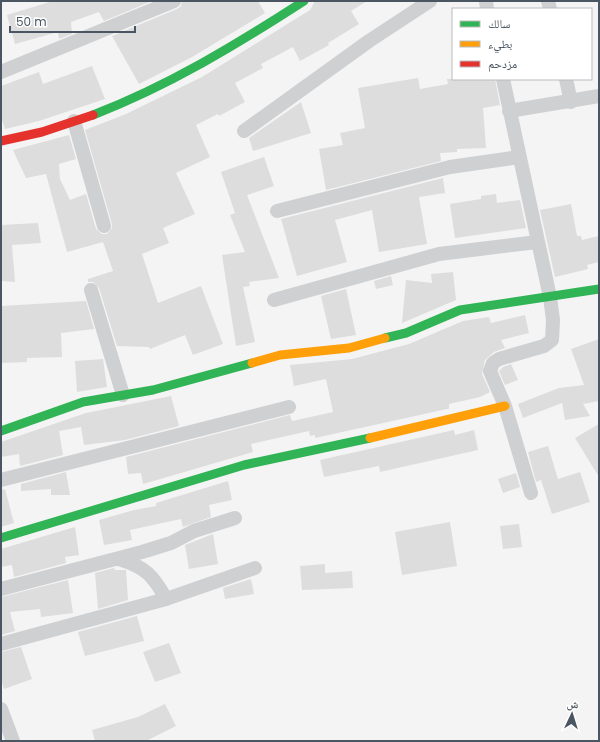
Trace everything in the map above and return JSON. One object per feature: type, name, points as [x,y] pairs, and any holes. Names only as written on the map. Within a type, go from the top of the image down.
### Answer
[{"type":"street","points":[[1,72],[174,1]]},
{"type":"street","points":[[1,141],[45,131],[126,103],[171,82],[244,41],[303,1]]},
{"type":"street","points":[[244,131],[369,42],[430,1]]},
{"type":"street","points":[[502,80],[550,298],[553,320],[552,340],[544,346],[499,359],[493,363],[490,371],[504,406],[531,493]]},
{"type":"street","points":[[566,80],[571,102]]},
{"type":"street","points":[[509,112],[599,96]]},
{"type":"street","points":[[74,121],[104,226]]},
{"type":"street","points":[[277,211],[450,167],[519,157]]},
{"type":"street","points":[[274,300],[438,254],[538,242]]},
{"type":"street","points":[[1,431],[64,408],[184,383],[237,366],[280,355],[349,348],[406,333],[460,310],[478,306],[550,298],[599,289]]},
{"type":"street","points":[[91,290],[123,395]]},
{"type":"street","points":[[1,538],[244,465],[450,420],[504,406]]},
{"type":"street","points":[[1,480],[288,407]]},
{"type":"street","points":[[1,589],[119,559],[171,543],[194,531],[235,518]]},
{"type":"street","points":[[119,559],[136,564],[150,574],[156,581],[166,599]]},
{"type":"street","points":[[1,644],[166,599],[255,568]]},
{"type":"street","points":[[1,709],[13,741]]},
{"type":"building","points":[[53,1],[152,1],[104,21],[99,12],[71,22],[72,34],[59,39],[58,32],[15,44],[7,15]]},
{"type":"building","points":[[182,1],[258,1],[265,13],[192,57],[139,84],[112,36],[177,9],[181,6]]},
{"type":"building","points":[[315,1],[367,1],[351,11],[359,24],[328,43],[329,45],[300,61],[293,47],[261,64],[263,68],[235,83],[245,102],[219,116],[218,114],[196,125],[210,157],[176,173],[195,214],[163,228],[169,243],[142,254],[158,303],[201,286],[223,344],[193,355],[185,335],[150,349],[149,347],[117,346],[99,288],[93,282],[88,282],[88,279],[113,271],[103,242],[67,252],[46,174],[26,178],[13,150],[69,135],[76,159],[59,164],[60,179],[70,200],[86,194],[96,229],[102,234],[107,234],[112,228],[112,224],[85,130],[126,114],[202,77],[310,10]]},
{"type":"building","points":[[92,66],[105,99],[39,121],[5,129],[1,117],[1,86],[39,72],[43,84]]},
{"type":"building","points":[[418,78],[420,89],[448,84],[447,79],[495,80],[500,105],[483,108],[486,148],[457,149],[457,152],[440,153],[441,161],[326,190],[319,149],[343,145],[340,133],[365,128],[358,88]]},
{"type":"building","points":[[301,102],[311,133],[253,151],[249,138]]},
{"type":"building","points":[[264,157],[274,186],[247,195],[279,278],[249,282],[250,286],[243,287],[255,342],[236,346],[222,255],[245,252],[230,215],[235,213],[221,172]]},
{"type":"building","points":[[443,178],[445,193],[419,197],[427,244],[379,252],[372,210],[335,220],[347,262],[297,276],[281,219]]},
{"type":"building","points":[[496,194],[497,203],[520,200],[526,228],[455,238],[450,204],[481,199],[481,196]]},
{"type":"building","points":[[571,204],[577,236],[581,236],[582,240],[599,236],[599,262],[587,265],[588,269],[555,277],[540,210]]},
{"type":"building","points":[[38,223],[41,243],[12,245],[15,282],[1,281],[1,225]]},
{"type":"building","points":[[453,272],[456,300],[402,323],[406,280],[432,283],[431,274]]},
{"type":"building","points":[[391,276],[393,285],[376,289],[374,281]]},
{"type":"building","points":[[346,289],[356,335],[331,339],[321,296]]},
{"type":"building","points":[[86,301],[94,329],[61,333],[62,357],[27,358],[27,362],[1,363],[1,306]]},
{"type":"building","points":[[525,315],[529,333],[501,340],[505,348],[494,352],[485,360],[482,374],[490,392],[480,397],[449,404],[449,409],[315,438],[315,435],[310,436],[309,431],[251,444],[253,452],[143,484],[141,473],[128,474],[126,457],[290,415],[292,421],[333,412],[326,379],[294,386],[290,365],[352,359],[409,344],[463,321],[489,317],[491,323]]},
{"type":"building","points":[[599,339],[599,401],[583,404],[590,416],[565,420],[562,403],[523,418],[518,404],[559,388],[584,385],[571,349]]},
{"type":"building","points":[[103,359],[107,387],[77,392],[75,361]]},
{"type":"building","points":[[511,364],[518,380],[505,385],[499,371],[503,367]]},
{"type":"building","points":[[171,396],[179,426],[125,440],[84,445],[81,427],[59,431],[63,455],[20,466],[19,454],[1,457],[1,442],[86,413]]},
{"type":"building","points":[[599,424],[599,477],[575,438]]},
{"type":"building","points":[[454,430],[455,435],[474,430],[478,450],[380,472],[379,466],[324,477],[320,460]]},
{"type":"building","points":[[548,446],[558,479],[580,472],[590,502],[552,514],[541,480],[536,482],[528,452]]},
{"type":"building","points":[[66,472],[70,495],[51,495],[51,489],[21,491],[21,484]]},
{"type":"building","points":[[516,473],[520,487],[503,493],[498,479]]},
{"type":"building","points":[[228,481],[232,500],[209,505],[211,517],[183,527],[181,519],[130,530],[132,540],[104,545],[99,520],[134,510],[156,506],[156,503]]},
{"type":"building","points":[[5,489],[14,523],[1,527],[1,490]]},
{"type":"building","points":[[450,522],[457,566],[402,575],[395,532]]},
{"type":"building","points":[[519,524],[522,547],[503,549],[500,526]]},
{"type":"building","points":[[75,527],[79,555],[65,557],[66,563],[14,577],[12,565],[1,567],[1,549]]},
{"type":"building","points":[[213,534],[218,564],[189,569],[185,545]]},
{"type":"building","points":[[325,564],[325,573],[352,571],[353,588],[302,590],[300,566]]},
{"type":"building","points":[[114,568],[115,570],[126,570],[128,600],[98,609],[95,573]]},
{"type":"building","points":[[251,579],[254,594],[225,599],[223,588]]},
{"type":"building","points":[[68,580],[73,613],[41,617],[40,609],[10,612],[15,631],[1,635],[1,597]]},
{"type":"building","points":[[137,616],[144,641],[85,656],[78,632]]},
{"type":"building","points":[[169,643],[181,673],[155,682],[143,652]]},
{"type":"building","points":[[21,647],[32,679],[4,689],[1,679],[1,652]]},
{"type":"building","points":[[165,704],[176,726],[146,741],[95,741],[92,730],[138,717]]},
{"type":"traffic: fast","points":[[93,115],[121,104],[201,64],[304,1]]},
{"type":"traffic: fast","points":[[385,338],[406,333],[460,310],[599,289]]},
{"type":"traffic: fast","points":[[1,431],[83,402],[153,390],[252,363]]},
{"type":"traffic: fast","points":[[1,538],[244,465],[370,438]]},
{"type":"traffic: slow","points":[[252,363],[280,355],[349,348],[385,338]]},
{"type":"traffic: slow","points":[[370,438],[505,406]]},
{"type":"traffic: jam","points":[[1,141],[42,132],[93,115]]}]
